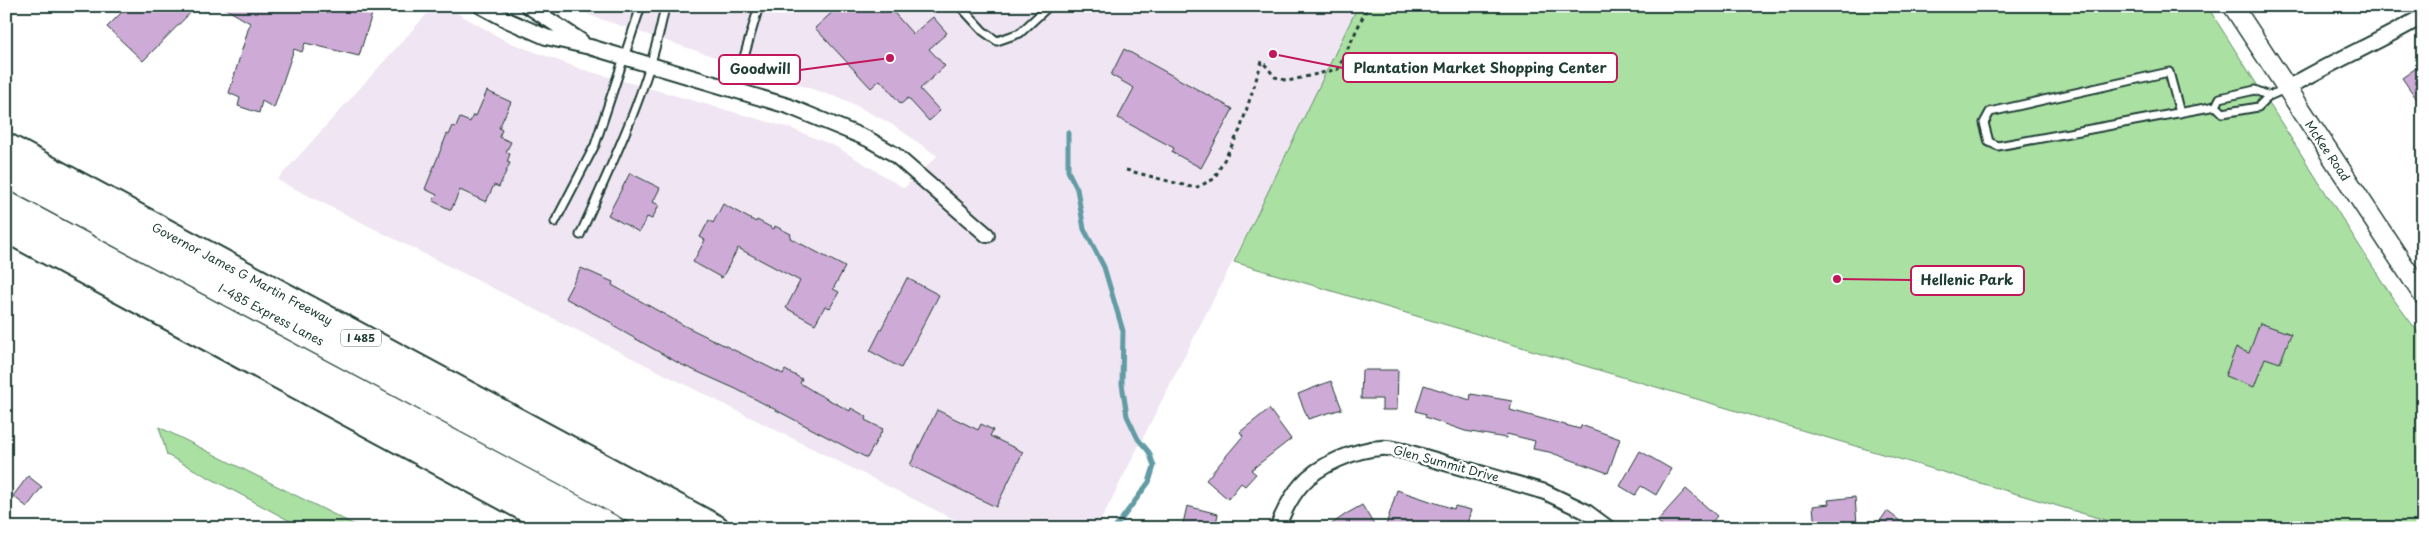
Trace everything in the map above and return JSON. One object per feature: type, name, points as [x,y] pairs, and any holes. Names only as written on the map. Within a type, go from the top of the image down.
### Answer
[{"type":"highway","name":"Governor James G Martin Freeway","points":[[6,146],[716,528]]},
{"type":"highway","name":"I-485 Express Lanes","points":[[6,174],[667,528]]},
{"type":"highway","points":[[6,204],[612,528]]},
{"type":"highway","points":[[6,229],[562,528]]},
{"type":"main road","name":"McKee Road","points":[[2233,6],[2277,92],[2423,295]]},
{"type":"street","points":[[481,6],[546,37],[590,47],[788,106],[868,138],[894,154],[987,235]]},
{"type":"street","points":[[528,6],[590,47]]},
{"type":"street","points":[[2277,92],[2391,35],[2423,16]]},
{"type":"street","name":"Glen Summit Drive","points":[[1277,528],[1301,484],[1314,473],[1345,456],[1382,448],[1404,451],[1545,492],[1585,511],[1608,528]]},
{"type":"lane","points":[[555,222],[595,145],[625,58],[640,6]]},
{"type":"lane","points":[[580,235],[632,119],[651,65],[665,6]]},
{"type":"lane","points":[[734,91],[759,6]]},
{"type":"lane","points":[[960,6],[983,31],[997,41],[1020,33],[1049,6]]},
{"type":"lane","points":[[2180,113],[2169,72],[1990,112],[1984,122],[1988,142],[1998,146],[2180,113],[2216,106]]},
{"type":"lane","points":[[2216,106],[2220,98],[2256,90],[2277,92]]},
{"type":"lane","points":[[2216,106],[2222,113],[2258,107],[2277,92]]},
{"type":"path","points":[[1126,170],[1195,188],[1214,179],[1240,130],[1262,61],[1275,77],[1288,81],[1338,69],[1368,6]]},
{"type":"shaded area","points":[[434,6],[445,6],[506,41],[581,69],[790,128],[837,147],[904,188],[937,156],[893,125],[845,100],[591,16],[574,6],[1360,6],[1314,102],[1097,528],[971,528],[277,180]]},
{"type":"green space","points":[[1358,6],[2207,6],[2392,297],[2423,339],[2423,528],[2132,528],[1234,262]]},
{"type":"green space","points":[[159,427],[361,528],[303,528],[167,455]]},
{"type":"building","points":[[128,6],[197,6],[143,61],[107,27]]},
{"type":"building","points":[[221,6],[343,6],[372,14],[359,56],[305,43],[302,52],[294,49],[274,108],[262,101],[259,113],[238,106],[240,98],[229,93],[250,23]]},
{"type":"building","points":[[839,6],[888,6],[913,34],[933,17],[947,33],[929,49],[945,66],[920,89],[940,111],[929,121],[908,98],[901,104],[880,80],[871,88],[815,28]]},
{"type":"building","points":[[1124,49],[1233,109],[1201,168],[1172,152],[1174,148],[1118,118],[1134,88],[1111,75]]},
{"type":"building","points":[[2423,63],[2423,108],[2402,78]]},
{"type":"building","points":[[487,91],[511,102],[499,128],[502,130],[499,137],[511,142],[506,152],[510,154],[507,162],[510,163],[499,187],[494,185],[486,202],[460,190],[451,210],[433,201],[437,195],[425,189],[447,134],[449,135],[453,126],[456,127],[460,118],[470,122],[473,115],[476,116]]},
{"type":"building","points":[[630,173],[660,188],[653,202],[659,205],[652,219],[647,217],[639,232],[608,215]]},
{"type":"building","points":[[723,204],[756,222],[757,220],[774,229],[775,226],[791,234],[790,238],[845,267],[833,289],[839,292],[830,308],[825,306],[815,324],[786,308],[800,281],[738,248],[722,278],[693,262],[705,240],[700,237],[709,220],[713,223]]},
{"type":"building","points":[[581,268],[613,282],[612,285],[685,326],[783,374],[785,370],[802,379],[800,383],[816,393],[850,411],[851,408],[867,417],[865,420],[883,429],[867,458],[736,389],[680,364],[613,326],[614,324],[565,298]]},
{"type":"building","points":[[907,278],[939,295],[901,368],[870,351]]},
{"type":"building","points":[[2260,323],[2291,334],[2280,363],[2265,358],[2254,387],[2225,376],[2236,348],[2249,353]]},
{"type":"building","points":[[1362,370],[1398,370],[1397,410],[1382,410],[1382,399],[1361,399]]},
{"type":"building","points":[[1331,381],[1342,409],[1308,419],[1298,394]]},
{"type":"building","points":[[1424,385],[1470,400],[1471,394],[1512,401],[1510,410],[1580,429],[1581,425],[1620,439],[1608,473],[1549,452],[1533,449],[1535,441],[1507,434],[1506,438],[1465,431],[1425,417],[1426,414],[1416,411]]},
{"type":"building","points":[[1269,409],[1291,439],[1251,470],[1256,474],[1245,486],[1241,483],[1228,499],[1206,480],[1243,436],[1240,432]]},
{"type":"building","points":[[937,410],[978,430],[981,424],[993,430],[990,436],[1023,452],[996,507],[910,465]]},
{"type":"building","points":[[1640,451],[1671,469],[1656,495],[1641,486],[1635,495],[1620,486]]},
{"type":"building","points":[[28,476],[42,487],[27,507],[13,496]]},
{"type":"building","points":[[1686,489],[1717,516],[1707,528],[1664,528],[1657,521]]},
{"type":"building","points":[[1397,490],[1454,509],[1455,506],[1471,510],[1466,528],[1385,528]]},
{"type":"building","points":[[1855,497],[1857,525],[1815,528],[1813,506],[1829,504],[1828,500]]},
{"type":"building","points":[[1362,505],[1376,528],[1326,528],[1346,514]]},
{"type":"building","points":[[1187,506],[1218,514],[1215,528],[1182,528]]},
{"type":"building","points":[[1887,511],[1909,528],[1875,528]]},
{"type":"waterway","points":[[1068,132],[1068,171],[1077,189],[1084,229],[1104,267],[1123,331],[1122,384],[1127,416],[1138,439],[1149,452],[1154,466],[1149,482],[1115,528]]},
{"type":"place","name":"Plantation Market Shopping Center","points":[[1273,54]]},
{"type":"place","name":"Goodwill","points":[[890,58]]},
{"type":"place","name":"Hellenic Park","points":[[1837,279]]}]
